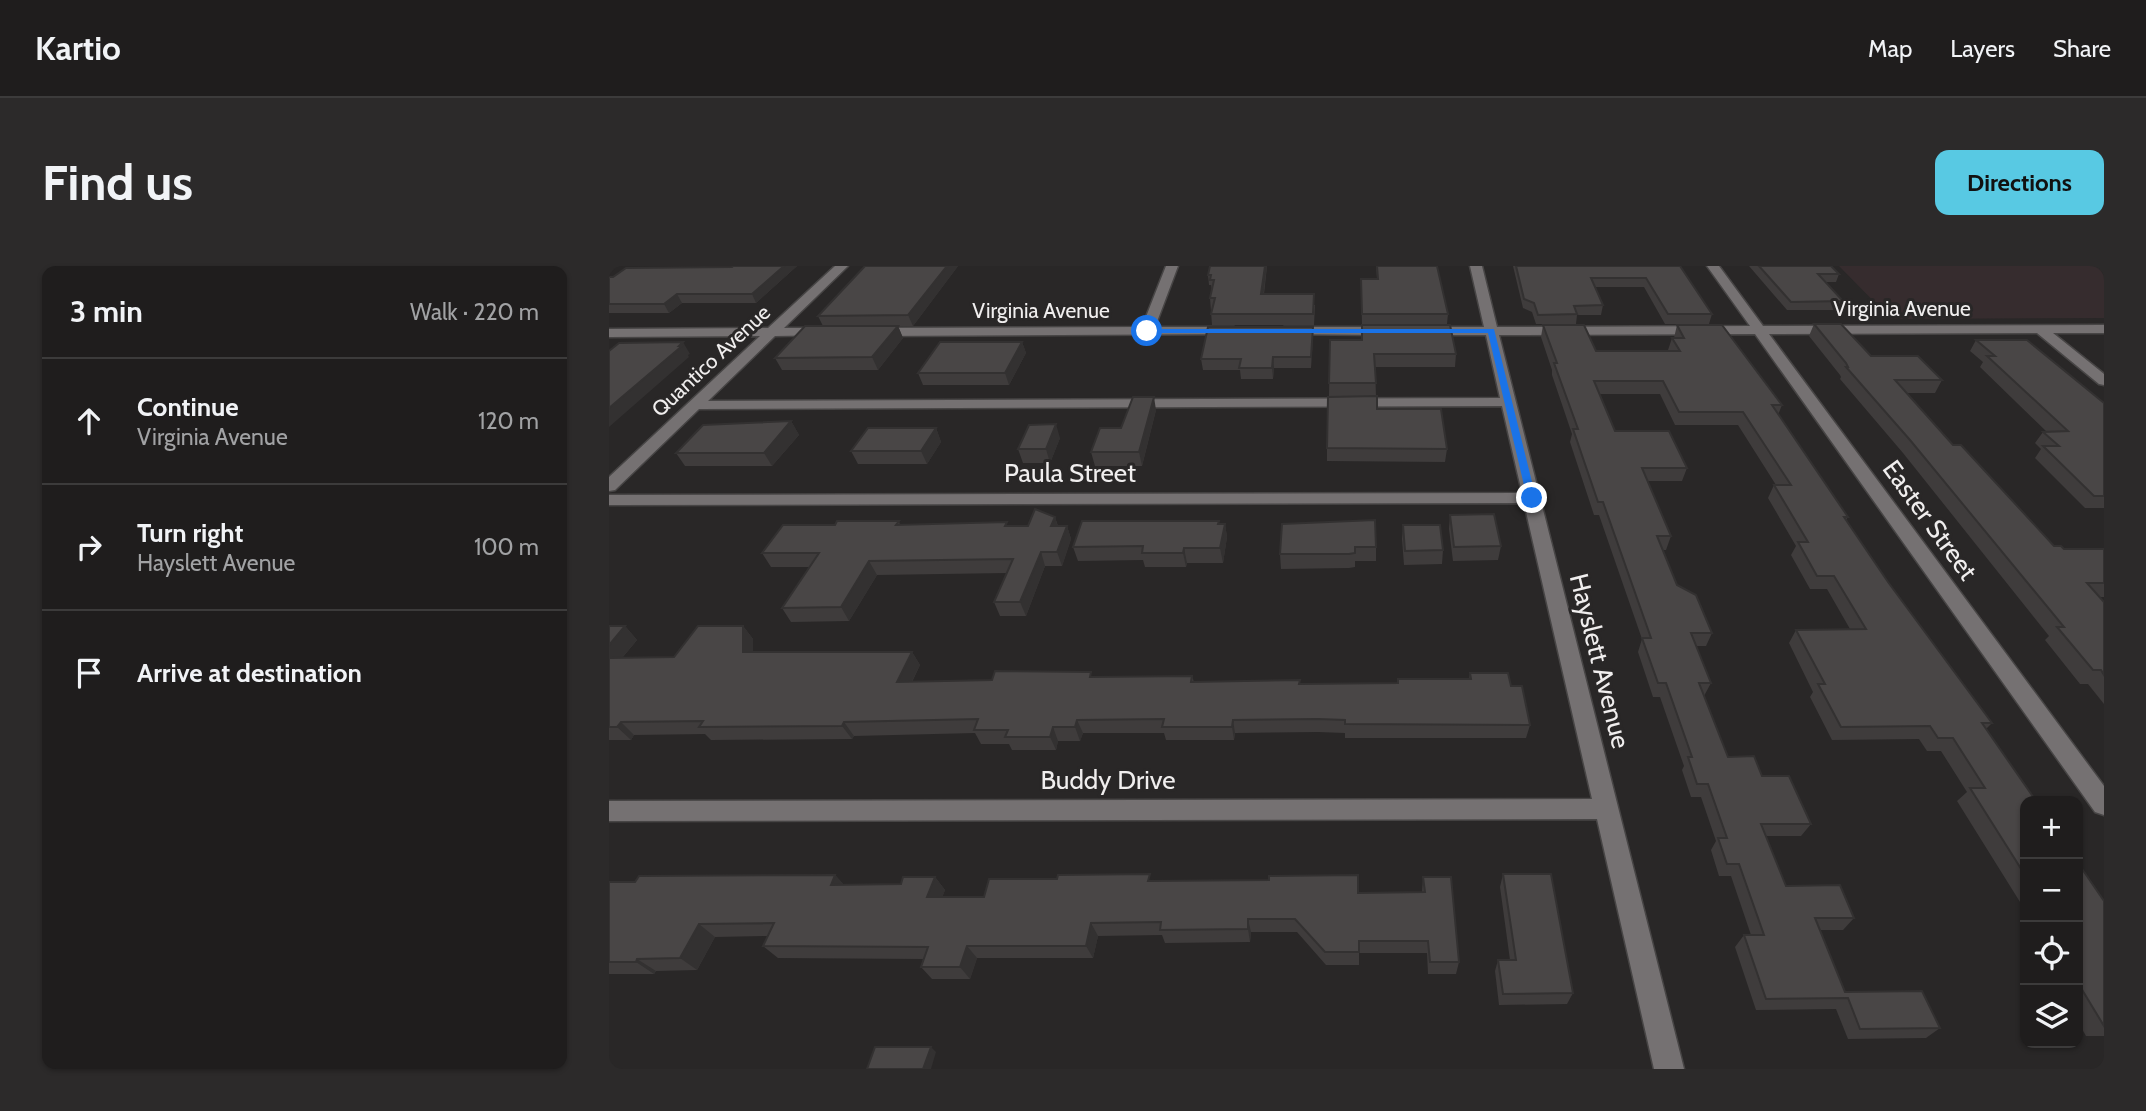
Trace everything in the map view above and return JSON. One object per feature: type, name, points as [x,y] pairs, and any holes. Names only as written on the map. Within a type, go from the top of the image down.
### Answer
[{"type":"street","name":"Quantico Avenue","points":[[609,486],[842,266]]},
{"type":"street","points":[[1147,331],[1172,266]]},
{"type":"street","name":"Hayslett Avenue","points":[[1476,266],[1669,1069]]},
{"type":"street","name":"Easter Street","points":[[1713,266],[2104,805]]},
{"type":"street","points":[[2040,329],[2104,381]]},
{"type":"street","name":"Virginia Avenue","points":[[1271,331],[2104,329]]},
{"type":"street","name":"Virginia Avenue","points":[[609,333],[1243,331]]},
{"type":"street","points":[[609,350],[631,333]]},
{"type":"street","points":[[695,405],[1509,402]]},
{"type":"street","name":"Paula Street","points":[[609,500],[1532,498]]},
{"type":"street","name":"Buddy Drive","points":[[609,811],[1607,809]]},
{"type":"shaded area","points":[[1839,266],[2104,266],[2104,318],[1891,319]]},
{"type":"building","points":[[784,266],[752,294],[677,294],[664,304],[609,304],[609,277],[626,268]]},
{"type":"building","points":[[865,266],[947,266],[908,315],[818,316]]},
{"type":"building","points":[[1210,266],[1265,266],[1261,294],[1314,294],[1313,314],[1211,314],[1215,298],[1210,298],[1214,280],[1210,280],[1211,275],[1208,275]]},
{"type":"building","points":[[1377,266],[1437,266],[1448,314],[1362,314],[1361,279],[1378,279]]},
{"type":"building","points":[[1516,266],[1680,266],[1712,314],[1668,314],[1646,278],[1591,278],[1603,305],[1574,306],[1577,314],[1538,315],[1534,303],[1524,299]]},
{"type":"building","points":[[1759,266],[1831,266],[1839,274],[1818,274],[1843,301],[1791,302]]},
{"type":"building","points":[[1814,324],[1841,324],[1871,356],[1918,356],[1942,380],[1895,380],[1953,445],[1961,445],[2054,546],[2064,549],[2104,549],[2104,583],[2087,583],[2104,602],[2104,675],[2101,670],[2093,670],[2057,627],[2064,627],[1910,440],[1846,367],[1846,363]]},
{"type":"building","points":[[1362,325],[1450,325],[1456,354],[1374,354],[1376,383],[1329,383],[1330,340],[1362,340]]},
{"type":"building","points":[[1543,325],[1584,325],[1596,351],[1680,351],[1672,338],[1684,338],[1677,325],[1722,325],[1782,405],[1772,405],[1848,517],[1844,517],[1888,582],[1992,723],[1982,723],[2033,796],[2020,796],[2020,867],[1970,788],[1985,788],[1953,738],[1938,738],[1930,726],[1841,727],[1818,684],[1825,684],[1796,630],[1866,629],[1834,576],[1817,576],[1798,542],[1808,542],[1774,485],[1791,485],[1743,412],[1679,412],[1663,381],[1594,381],[1615,431],[1669,431],[1687,468],[1642,468],[1671,536],[1657,536],[1677,585],[1696,595],[1712,633],[1691,633],[1711,683],[1699,683],[1728,757],[1754,756],[1762,776],[1789,776],[1811,824],[1761,824],[1786,886],[1840,885],[1854,918],[1815,918],[1845,992],[1922,991],[1940,1028],[1860,1029],[1848,998],[1766,999],[1744,935],[1764,935],[1739,864],[1727,864],[1718,838],[1727,838],[1708,784],[1697,784],[1688,757],[1692,757],[1666,683],[1658,683],[1642,638],[1651,638],[1603,502],[1598,502],[1573,429],[1578,429],[1554,363],[1557,363]]},
{"type":"building","points":[[805,326],[898,326],[872,357],[775,358]]},
{"type":"building","points":[[1208,327],[1313,327],[1311,357],[1273,357],[1272,368],[1239,368],[1241,359],[1201,359]]},
{"type":"building","points":[[1976,340],[2027,340],[2104,403],[2104,496],[2094,496],[2043,446],[2059,446],[2043,432],[2068,431],[1987,356],[1995,356]]},
{"type":"building","points":[[683,342],[679,346],[682,346],[609,408],[609,351],[619,343]]},
{"type":"building","points":[[940,342],[1022,342],[1005,373],[918,373]]},
{"type":"building","points":[[1377,396],[1377,409],[1441,409],[1447,449],[1327,448],[1328,397]]},
{"type":"building","points":[[1133,397],[1154,397],[1139,452],[1091,452],[1100,428],[1121,428]]},
{"type":"building","points":[[791,421],[764,453],[676,453],[703,425]]},
{"type":"building","points":[[1056,424],[1046,449],[1018,449],[1029,425]]},
{"type":"building","points":[[868,428],[936,428],[921,451],[851,451]]},
{"type":"building","points":[[1035,509],[1055,517],[1051,526],[1067,526],[1057,552],[1041,552],[1020,602],[994,602],[1013,559],[869,561],[841,607],[782,608],[819,553],[762,553],[783,525],[835,525],[837,521],[899,521],[896,525],[1007,522],[1005,526],[1028,526]]},
{"type":"building","points":[[1494,514],[1501,546],[1454,547],[1450,515]]},
{"type":"building","points":[[1375,520],[1376,547],[1355,547],[1355,553],[1349,554],[1280,554],[1282,524]]},
{"type":"building","points":[[1082,521],[1219,521],[1218,524],[1225,524],[1220,548],[1184,548],[1183,553],[1142,553],[1143,546],[1073,547]]},
{"type":"building","points":[[1403,525],[1440,525],[1443,550],[1405,551]]},
{"type":"building","points":[[609,626],[625,626],[609,645]]},
{"type":"building","points":[[698,626],[743,626],[743,652],[912,652],[897,682],[992,680],[995,671],[1091,672],[1090,677],[1192,676],[1191,682],[1300,680],[1299,684],[1398,683],[1398,679],[1471,679],[1470,673],[1508,673],[1511,686],[1522,686],[1530,725],[1345,724],[1345,720],[1318,719],[1233,720],[1232,727],[1162,727],[1164,719],[1077,720],[1075,727],[1053,727],[1050,737],[1005,737],[1008,730],[974,730],[978,719],[844,722],[842,726],[699,727],[703,721],[621,722],[617,727],[609,727],[609,658],[674,657]]},
{"type":"building","points":[[2083,870],[2104,901],[2104,1026],[2083,991]]},
{"type":"building","points":[[1150,874],[1148,881],[1269,880],[1269,876],[1358,875],[1358,893],[1425,892],[1423,877],[1451,877],[1459,962],[1430,962],[1428,941],[1359,941],[1359,952],[1325,952],[1295,919],[1248,919],[1248,929],[1160,930],[1161,922],[1091,923],[1086,946],[967,946],[960,967],[921,967],[928,947],[763,946],[774,923],[699,924],[680,958],[609,962],[609,882],[635,882],[639,876],[835,875],[831,885],[901,884],[903,877],[935,877],[927,897],[984,897],[989,879],[1057,879],[1058,875]]},
{"type":"building","points":[[1503,874],[1551,874],[1573,993],[1503,994],[1498,960],[1516,960]]},
{"type":"building","points":[[875,1047],[931,1047],[923,1069],[867,1069]]},
{"type":"route","points":[[1147,331],[1491,331],[1532,498]]}]
